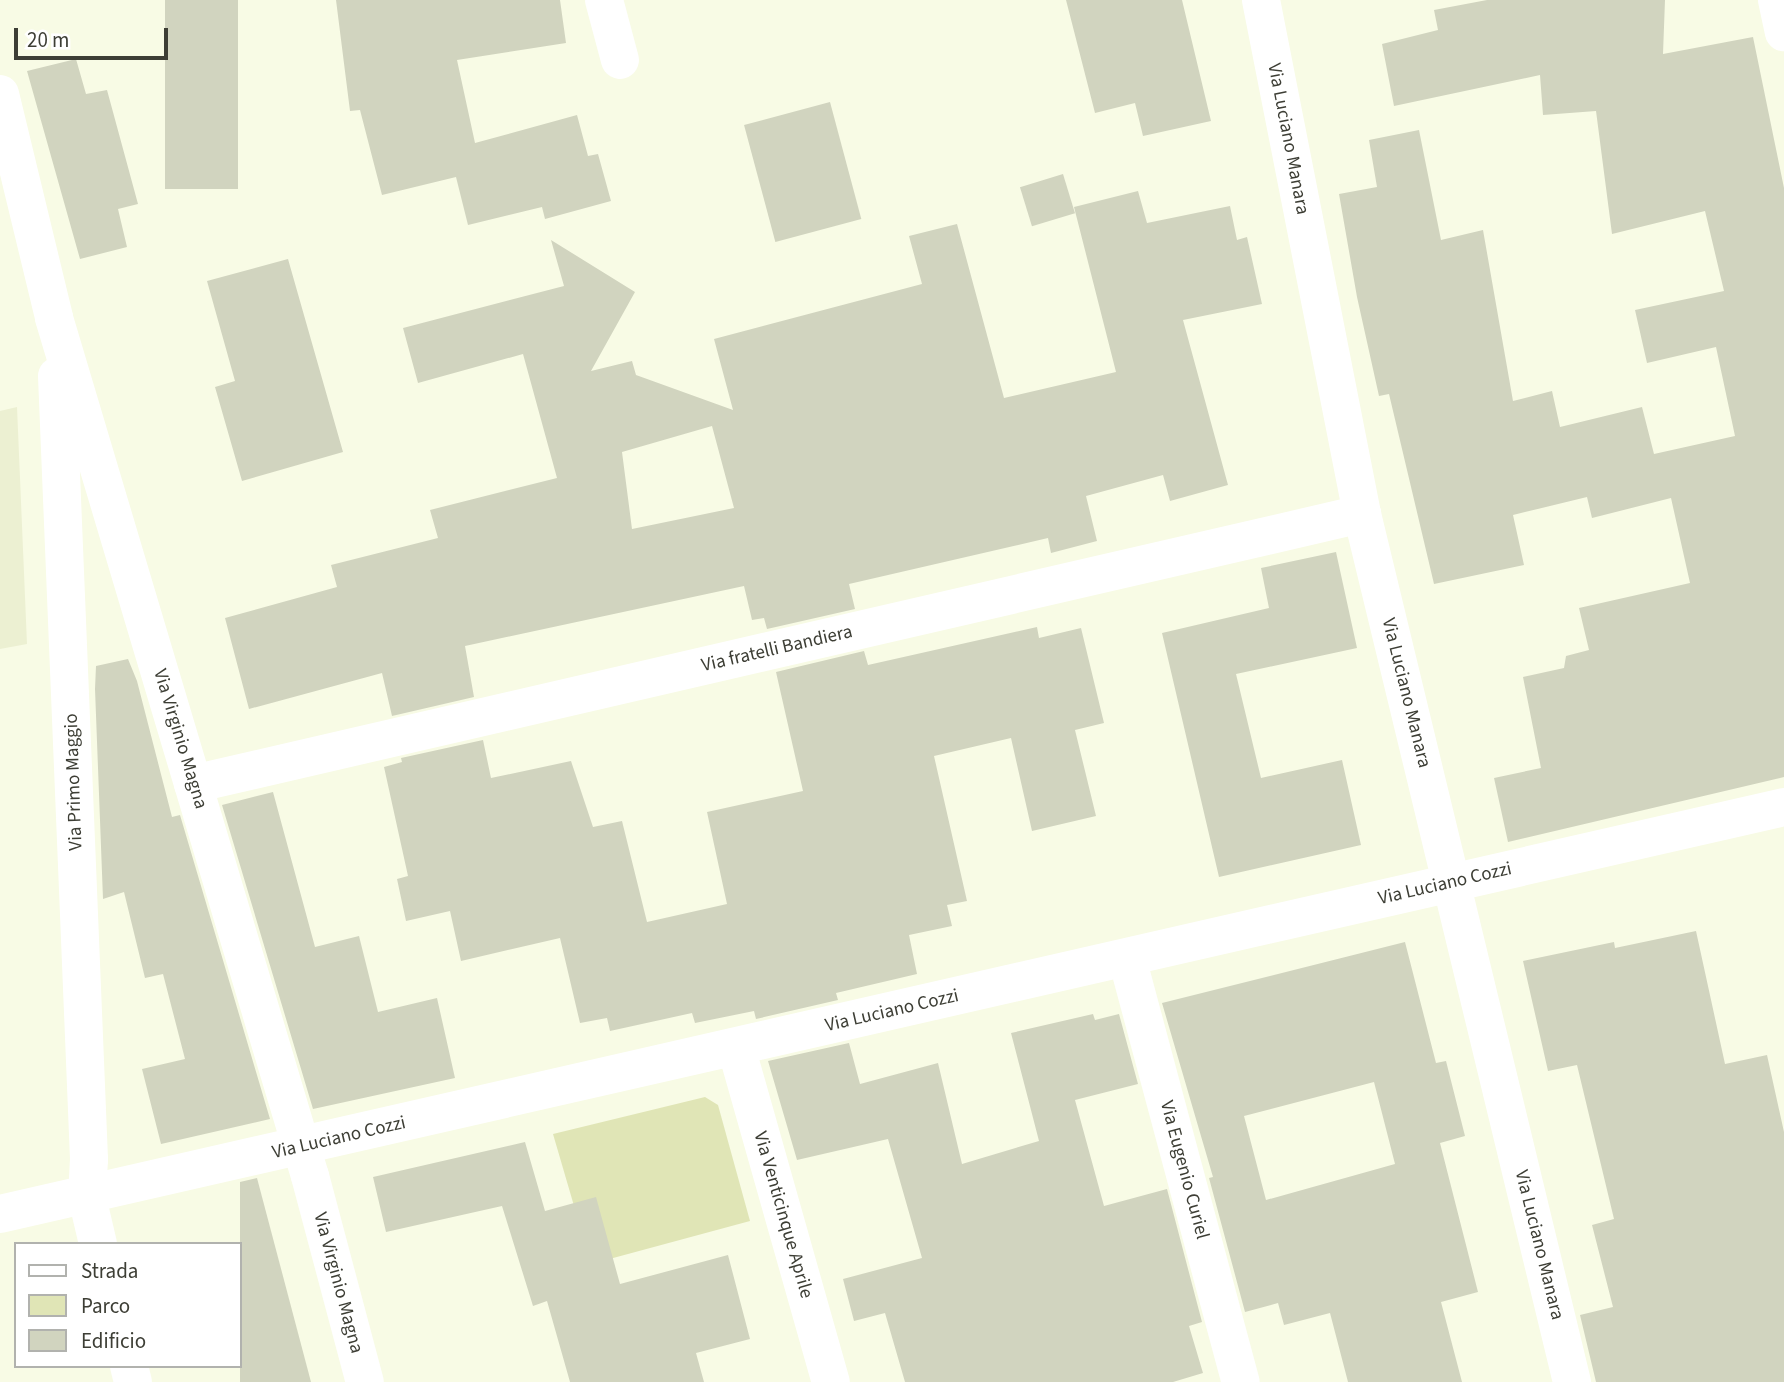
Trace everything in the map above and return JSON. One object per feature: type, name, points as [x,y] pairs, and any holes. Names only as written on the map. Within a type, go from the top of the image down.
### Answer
[{"type":"street","points":[[604,0],[620,60]]},
{"type":"street","name":"Via Luciano Manara","points":[[1261,0],[1362,514],[1572,1382]]},
{"type":"street","points":[[1777,0],[1784,32]]},
{"type":"street","name":"Via Virginio Magna","points":[[0,94],[54,318],[301,1146],[365,1382]]},
{"type":"street","name":"Via Primo Maggio","points":[[54,318],[89,1159],[87,1196],[98,1242]]},
{"type":"street","name":"Via fratelli Bandiera","points":[[193,784],[1362,514]]},
{"type":"street","name":"Via Luciano Cozzi","points":[[0,1214],[1784,807]]},
{"type":"street","name":"Via Eugenio Curiel","points":[[1127,958],[1241,1382]]},
{"type":"street","name":"Via Venticinque Aprile","points":[[736,1047],[831,1382]]},
{"type":"shaded area","points":[[17,407],[27,644],[0,649],[0,411]]},
{"type":"green space","points":[[705,1097],[718,1105],[750,1221],[591,1264],[553,1134]]},
{"type":"building","points":[[165,0],[238,0],[238,189],[165,189]]},
{"type":"building","points":[[336,0],[560,0],[566,43],[457,60],[475,143],[577,115],[588,156],[598,154],[611,201],[545,219],[542,207],[468,225],[456,177],[382,195],[360,110],[350,111]]},
{"type":"building","points":[[1066,0],[1182,0],[1211,121],[1143,136],[1135,103],[1095,113]]},
{"type":"building","points":[[1487,0],[1665,0],[1663,54],[1753,37],[1784,188],[1784,777],[1508,842],[1494,778],[1541,768],[1523,677],[1564,668],[1566,656],[1589,650],[1579,608],[1690,583],[1671,498],[1592,518],[1587,497],[1513,515],[1524,565],[1434,584],[1389,394],[1379,396],[1357,297],[1339,194],[1377,187],[1369,140],[1419,130],[1441,240],[1483,230],[1513,401],[1552,391],[1560,427],[1642,407],[1654,454],[1735,436],[1716,347],[1647,363],[1635,310],[1724,291],[1705,211],[1612,234],[1596,111],[1543,115],[1540,75],[1394,106],[1382,44],[1438,30],[1434,10]]},
{"type":"building","points":[[76,59],[86,94],[107,90],[138,204],[118,209],[127,247],[80,259],[27,71]]},
{"type":"building","points":[[830,102],[861,219],[775,242],[744,125]]},
{"type":"building","points":[[1063,174],[1075,213],[1032,226],[1020,187]]},
{"type":"building","points":[[1138,191],[1147,223],[1230,206],[1237,240],[1247,237],[1262,304],[1183,320],[1228,485],[1170,501],[1163,475],[1086,496],[1097,541],[1051,553],[1048,538],[849,584],[855,609],[767,629],[764,618],[752,620],[744,586],[465,646],[474,697],[392,716],[382,673],[249,709],[225,618],[337,587],[331,565],[438,538],[430,510],[557,478],[523,354],[418,383],[403,328],[564,286],[551,240],[635,292],[591,371],[632,361],[636,375],[733,410],[714,339],[922,284],[909,236],[957,224],[1004,398],[1116,372],[1074,207]],"holes":[[[712,426],[734,508],[632,529],[622,452]]]},
{"type":"building","points":[[288,259],[343,452],[242,481],[215,387],[235,381],[207,281]]},
{"type":"building","points":[[1336,552],[1357,648],[1236,674],[1261,778],[1342,760],[1361,845],[1219,877],[1162,633],[1269,608],[1261,568]]},
{"type":"building","points":[[1037,627],[1039,638],[1081,628],[1104,723],[1075,730],[1096,816],[1032,831],[1011,738],[934,756],[967,901],[947,905],[952,926],[909,935],[917,974],[836,993],[838,1000],[756,1019],[754,1011],[695,1023],[692,1013],[610,1031],[607,1018],[580,1023],[560,938],[461,961],[450,911],[406,921],[397,879],[408,876],[384,767],[402,762],[401,758],[483,740],[491,778],[571,761],[593,827],[622,821],[647,922],[727,904],[707,812],[803,791],[776,672],[864,651],[868,665]]},
{"type":"building","points":[[128,659],[137,681],[172,817],[180,815],[270,1119],[161,1144],[142,1069],[185,1059],[163,974],[145,978],[124,892],[103,899],[96,666]]},
{"type":"building","points":[[273,792],[315,947],[359,936],[378,1012],[437,998],[455,1078],[313,1109],[222,805]]},
{"type":"building","points":[[1696,931],[1725,1064],[1767,1055],[1784,1132],[1784,1382],[1596,1382],[1580,1315],[1613,1307],[1592,1225],[1614,1219],[1577,1065],[1548,1071],[1523,961],[1614,942],[1615,948]]},
{"type":"building","points":[[1405,942],[1436,1063],[1446,1061],[1465,1136],[1440,1143],[1478,1292],[1441,1302],[1462,1382],[1348,1382],[1330,1313],[1284,1325],[1278,1303],[1245,1312],[1209,1178],[1213,1177],[1162,1003]],"holes":[[[1374,1082],[1395,1164],[1266,1200],[1244,1116]]]},
{"type":"building","points":[[1093,1014],[1095,1020],[1119,1014],[1138,1084],[1075,1100],[1104,1206],[1167,1189],[1202,1322],[1189,1326],[1203,1373],[1173,1382],[905,1382],[885,1313],[854,1321],[843,1279],[922,1258],[888,1139],[797,1160],[768,1061],[849,1043],[860,1084],[938,1063],[962,1164],[1039,1141],[1011,1033]]},
{"type":"building","points":[[525,1142],[545,1211],[596,1197],[620,1284],[728,1255],[750,1339],[696,1353],[704,1382],[570,1382],[547,1301],[533,1306],[502,1206],[386,1232],[373,1177]]},
{"type":"building","points":[[257,1178],[311,1382],[240,1382],[240,1182]]}]
